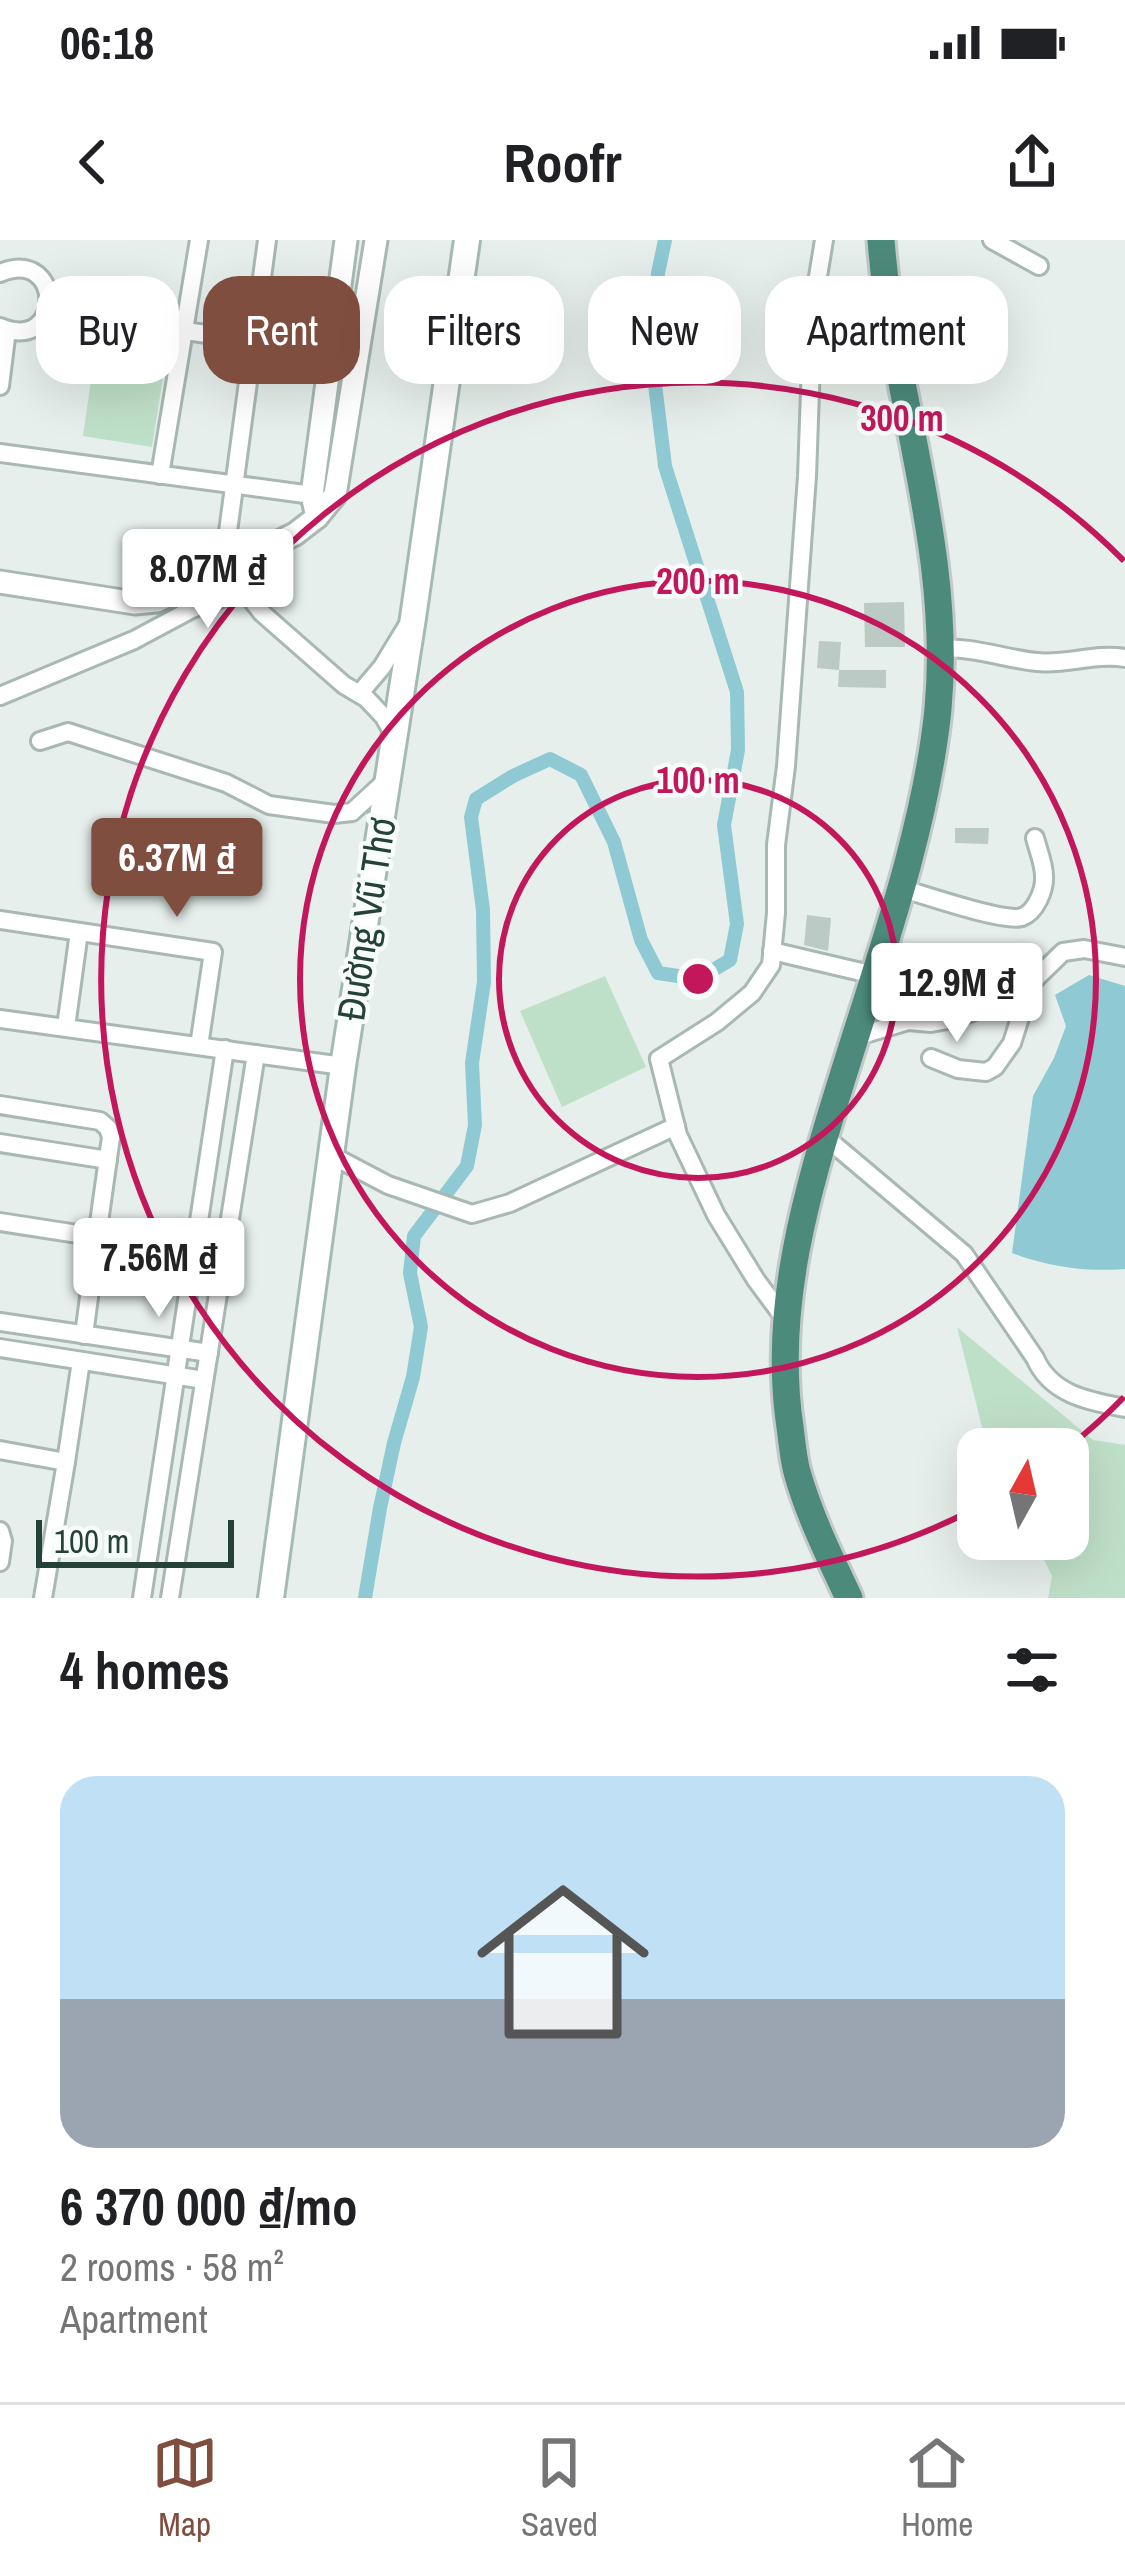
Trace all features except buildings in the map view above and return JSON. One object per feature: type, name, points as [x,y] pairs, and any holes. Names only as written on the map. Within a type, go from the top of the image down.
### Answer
[{"type":"highway","points":[[849,1598],[797,1471],[785,1396],[785,1319],[796,1250],[824,1136],[899,888],[938,710],[940,649],[931,534],[884,286],[881,240]]},
{"type":"main road","name":"Đường Vũ Thơ","points":[[271,1598],[343,1066],[467,240]]},
{"type":"street","points":[[160,475],[199,240]]},
{"type":"street","points":[[262,276],[267,240]]},
{"type":"street","points":[[341,276],[346,240]]},
{"type":"street","points":[[360,338],[376,240]]},
{"type":"street","points":[[785,1319],[716,1215],[676,1126],[659,1059],[752,993],[771,964],[776,845],[807,476],[813,307],[824,240]]},
{"type":"street","points":[[992,240],[1039,266]]},
{"type":"street","points":[[1,269],[37,276]]},
{"type":"street","points":[[0,386],[4,329],[27,331],[36,326]]},
{"type":"street","points":[[179,330],[203,334]]},
{"type":"street","points":[[223,569],[247,384]]},
{"type":"street","points":[[0,582],[135,603],[157,601],[296,535],[314,506],[327,384]]},
{"type":"street","points":[[0,453],[234,485],[314,506],[335,495],[353,384]]},
{"type":"street","points":[[223,569],[262,613],[384,718],[394,735]]},
{"type":"street","points":[[0,697],[244,590]]},
{"type":"street","points":[[359,694],[413,618]]},
{"type":"street","points":[[940,649],[955,647],[1038,662],[1125,658]]},
{"type":"street","points":[[40,741],[68,732],[226,783],[269,805],[334,814],[352,812],[388,779]]},
{"type":"street","points":[[899,888],[991,914],[1020,917],[1032,910],[1044,884],[1035,838]]},
{"type":"street","points":[[0,920],[213,952],[200,1046]]},
{"type":"street","points":[[66,1027],[79,932]]},
{"type":"street","points":[[855,1037],[908,1022],[953,1019],[991,1005],[1031,983],[1072,949],[1125,957]]},
{"type":"street","points":[[772,950],[874,974]]},
{"type":"street","points":[[931,1058],[972,1072],[995,1067],[1018,1030],[1031,983]]},
{"type":"street","points":[[0,1019],[343,1066]]},
{"type":"street","points":[[142,1598],[225,1049]]},
{"type":"street","points":[[170,1598],[256,1054]]},
{"type":"street","points":[[0,1105],[100,1121],[108,1128],[111,1137],[84,1335]]},
{"type":"street","points":[[331,1155],[388,1185],[472,1214],[510,1203],[676,1126]]},
{"type":"street","points":[[824,1136],[964,1254],[1054,1385],[1084,1400],[1125,1408]]},
{"type":"street","points":[[0,1143],[108,1160]]},
{"type":"street","points":[[0,1222],[97,1237]]},
{"type":"street","points":[[0,1322],[208,1353]]},
{"type":"street","points":[[0,1348],[204,1380]]},
{"type":"street","points":[[43,1598],[81,1360]]},
{"type":"street","points":[[0,1450],[66,1462]]},
{"type":"street","points":[[0,1531],[0,1562]]},
{"type":"green space","points":[[91,384],[162,384],[152,447],[83,436]]},
{"type":"green space","points":[[605,976],[646,1067],[562,1107],[520,1011]]},
{"type":"green space","points":[[957,1327],[1079,1428],[982,1428]]},
{"type":"green space","points":[[1089,1437],[1125,1445],[1125,1598],[1048,1598],[1052,1576],[1044,1560],[1089,1560]]},
{"type":"water","points":[[1089,975],[1125,986],[1125,1269],[1068,1267],[1012,1253],[1033,1096],[1066,1026],[1055,995]]},
{"type":"waterway","points":[[365,1598],[421,1327],[410,1273],[414,1236],[467,1166],[475,1125],[472,1063],[484,982],[483,910],[471,817],[476,799],[550,759],[581,775],[614,842],[641,940],[658,973],[698,979],[730,960],[737,924],[724,825],[738,750],[737,692],[665,466],[652,360],[665,240]]}]
